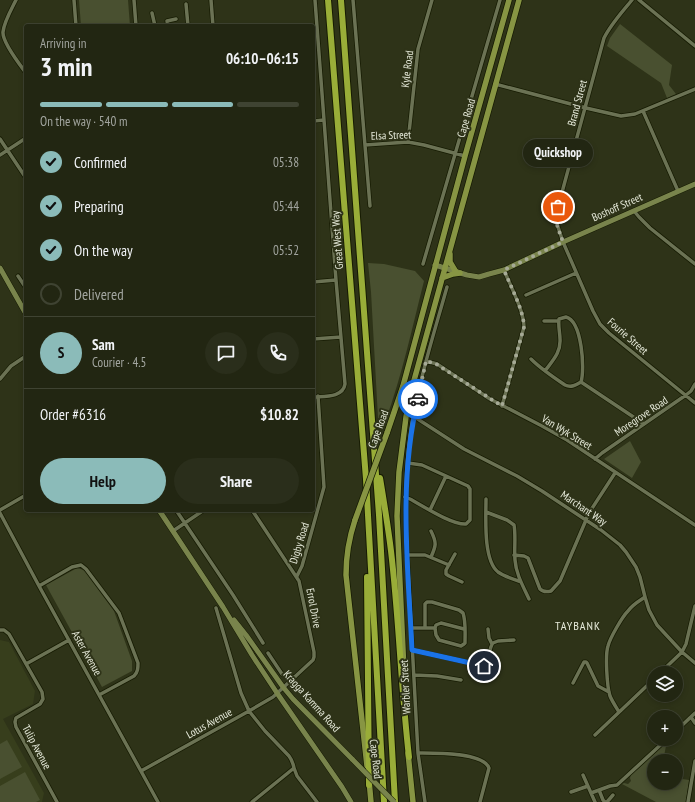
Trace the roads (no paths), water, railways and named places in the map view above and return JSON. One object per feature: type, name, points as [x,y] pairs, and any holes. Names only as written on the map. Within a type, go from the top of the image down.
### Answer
[{"type":"highway","name":"Great West Way","points":[[328,0],[366,479]]},
{"type":"highway","name":"Great West Way","points":[[341,0],[374,441]]},
{"type":"highway","points":[[374,441],[388,523],[408,757]]},
{"type":"highway","points":[[374,441],[380,520],[395,802]]},
{"type":"highway","points":[[366,479],[369,784]]},
{"type":"highway","points":[[366,479],[384,802]]},
{"type":"main road","name":"Cape Road","points":[[371,802],[346,575],[348,544],[355,520],[403,386],[465,156],[510,0]]},
{"type":"main road","name":"Cape Road","points":[[413,802],[408,757],[397,538],[398,483],[402,439],[409,401],[518,0]]},
{"type":"main road","name":"Boshoff Street","points":[[436,265],[467,275],[482,276],[504,270],[563,242],[695,184]]},
{"type":"main road","points":[[442,278],[458,273],[450,262],[450,250]]},
{"type":"main road","points":[[0,268],[24,309]]},
{"type":"main road","name":"Kragga Kamma Road","points":[[160,512],[223,607],[252,655],[351,802]]},
{"type":"main road","name":"Kragga Kamma Road","points":[[223,607],[246,635],[283,687],[395,802]]},
{"type":"street","points":[[16,0],[6,22],[3,37],[24,70]]},
{"type":"street","points":[[74,0],[76,24]]},
{"type":"street","points":[[134,0],[136,24]]},
{"type":"street","points":[[212,0],[214,24]]},
{"type":"street","name":"Great West Way","points":[[315,0],[345,384],[342,391],[337,394],[315,396]]},
{"type":"street","points":[[353,0],[370,206]]},
{"type":"street","name":"Kyle Road","points":[[408,142],[418,49],[432,0]]},
{"type":"street","name":"Cape Road","points":[[423,264],[500,0]]},
{"type":"street","name":"Brand Street","points":[[563,242],[557,227],[556,216],[586,108],[594,73],[607,31],[632,0]]},
{"type":"street","points":[[639,0],[695,46]]},
{"type":"street","points":[[186,4],[188,24]]},
{"type":"street","points":[[152,13],[155,24]]},
{"type":"street","points":[[168,24],[167,21],[176,18]]},
{"type":"street","points":[[495,84],[621,116],[630,116],[695,88]]},
{"type":"street","points":[[643,111],[678,191]]},
{"type":"street","points":[[315,121],[324,120]]},
{"type":"street","points":[[0,156],[24,139]]},
{"type":"street","points":[[0,140],[24,175]]},
{"type":"street","name":"Elsa Street","points":[[364,145],[408,142],[465,156]]},
{"type":"street","points":[[634,211],[650,228],[695,264]]},
{"type":"street","name":"Fourie Street","points":[[563,242],[593,311],[603,328],[695,403]]},
{"type":"street","points":[[502,406],[524,327],[520,310],[504,270]]},
{"type":"street","points":[[526,295],[576,273]]},
{"type":"street","points":[[18,276],[24,285]]},
{"type":"street","points":[[315,282],[336,280]]},
{"type":"street","name":"Warbler Street","points":[[425,802],[418,753],[405,516],[408,463],[413,416],[426,361],[447,287]]},
{"type":"street","points":[[544,321],[559,321],[560,318],[564,317],[573,321],[579,336],[583,372],[581,382]]},
{"type":"street","points":[[545,371],[560,349],[559,321]]},
{"type":"street","points":[[315,339],[341,337]]},
{"type":"street","points":[[0,379],[11,366],[24,357]]},
{"type":"street","points":[[531,359],[545,371],[568,386],[581,382]]},
{"type":"street","name":"Van Wyk Street","points":[[426,361],[436,364],[502,406],[551,431],[695,525]]},
{"type":"street","points":[[581,382],[644,424]]},
{"type":"street","name":"Moregrove Road","points":[[595,459],[686,395],[691,391],[695,384]]},
{"type":"street","name":"Digby Road","points":[[297,576],[302,566],[324,487],[315,396]]},
{"type":"street","name":"Marchant Way","points":[[413,416],[464,449],[518,476],[620,544],[636,567],[640,577],[644,597],[652,618],[682,652],[695,663]]},
{"type":"street","points":[[406,497],[445,518],[461,524],[466,524],[469,522],[470,498],[469,487],[467,485],[420,464],[408,463]]},
{"type":"street","points":[[514,554],[528,558],[538,585],[542,590],[549,592],[551,591],[560,580],[583,528],[585,520],[615,473]]},
{"type":"street","points":[[430,510],[446,476]]},
{"type":"street","points":[[0,510],[24,496]]},
{"type":"street","points":[[486,499],[486,539],[489,559],[498,572],[521,582]]},
{"type":"street","points":[[177,512],[263,643]]},
{"type":"street","points":[[173,531],[201,512]]},
{"type":"street","name":"Errol Drive","points":[[253,512],[297,576],[300,584],[314,655],[311,663],[283,687]]},
{"type":"street","points":[[486,512],[507,520],[514,525],[514,554],[516,567],[529,599]]},
{"type":"street","name":"Aster Avenue","points":[[0,513],[158,802]]},
{"type":"street","points":[[431,531],[436,545],[431,557]]},
{"type":"street","points":[[455,554],[446,572],[447,575],[462,582]]},
{"type":"street","points":[[407,555],[431,557],[449,565]]},
{"type":"street","points":[[39,586],[72,567],[81,565],[86,569],[119,613],[138,663],[138,668],[134,676],[99,695]]},
{"type":"street","points":[[620,712],[609,692],[607,649],[627,611],[644,597]]},
{"type":"street","points":[[426,628],[426,603],[429,602],[461,611],[463,614],[465,643],[461,646],[439,640],[434,628]]},
{"type":"street","points":[[667,666],[682,652],[687,641],[695,606]]},
{"type":"street","points":[[216,608],[239,687],[249,711],[262,728],[289,756],[293,762],[297,776],[317,802]]},
{"type":"street","points":[[411,628],[434,628],[436,625],[441,623],[464,629]]},
{"type":"street","points":[[488,629],[489,638],[492,644]]},
{"type":"street","name":"Tulip Avenue","points":[[0,630],[4,630],[9,634],[42,692],[43,699],[40,704],[16,718],[15,724],[57,802]]},
{"type":"street","points":[[26,664],[69,640]]},
{"type":"street","points":[[412,650],[484,666],[488,663],[492,644],[498,641],[514,640]]},
{"type":"street","points":[[268,653],[282,674],[285,676],[295,677]]},
{"type":"street","points":[[574,683],[584,662],[586,662],[598,686],[609,692]]},
{"type":"street","points":[[414,675],[437,676],[461,680]]},
{"type":"street","points":[[595,735],[647,686]]},
{"type":"street","name":"Lotus Avenue","points":[[141,771],[273,697],[283,687]]},
{"type":"street","points":[[683,724],[695,713]]},
{"type":"street","points":[[691,717],[695,723]]},
{"type":"street","points":[[591,793],[621,783],[660,746]]},
{"type":"street","points":[[418,753],[454,754],[473,757],[488,765],[480,802]]},
{"type":"street","points":[[688,802],[695,761]]},
{"type":"street","points":[[252,802],[294,768]]},
{"type":"street","points":[[583,775],[595,802]]},
{"type":"street","points":[[571,792],[588,786]]},
{"type":"street","points":[[598,790],[603,800],[606,802],[613,795]]},
{"type":"place","name":"Quickshop","points":[[558,207]]},
{"type":"district","name":"TAYBANK","points":[[578,625]]}]
